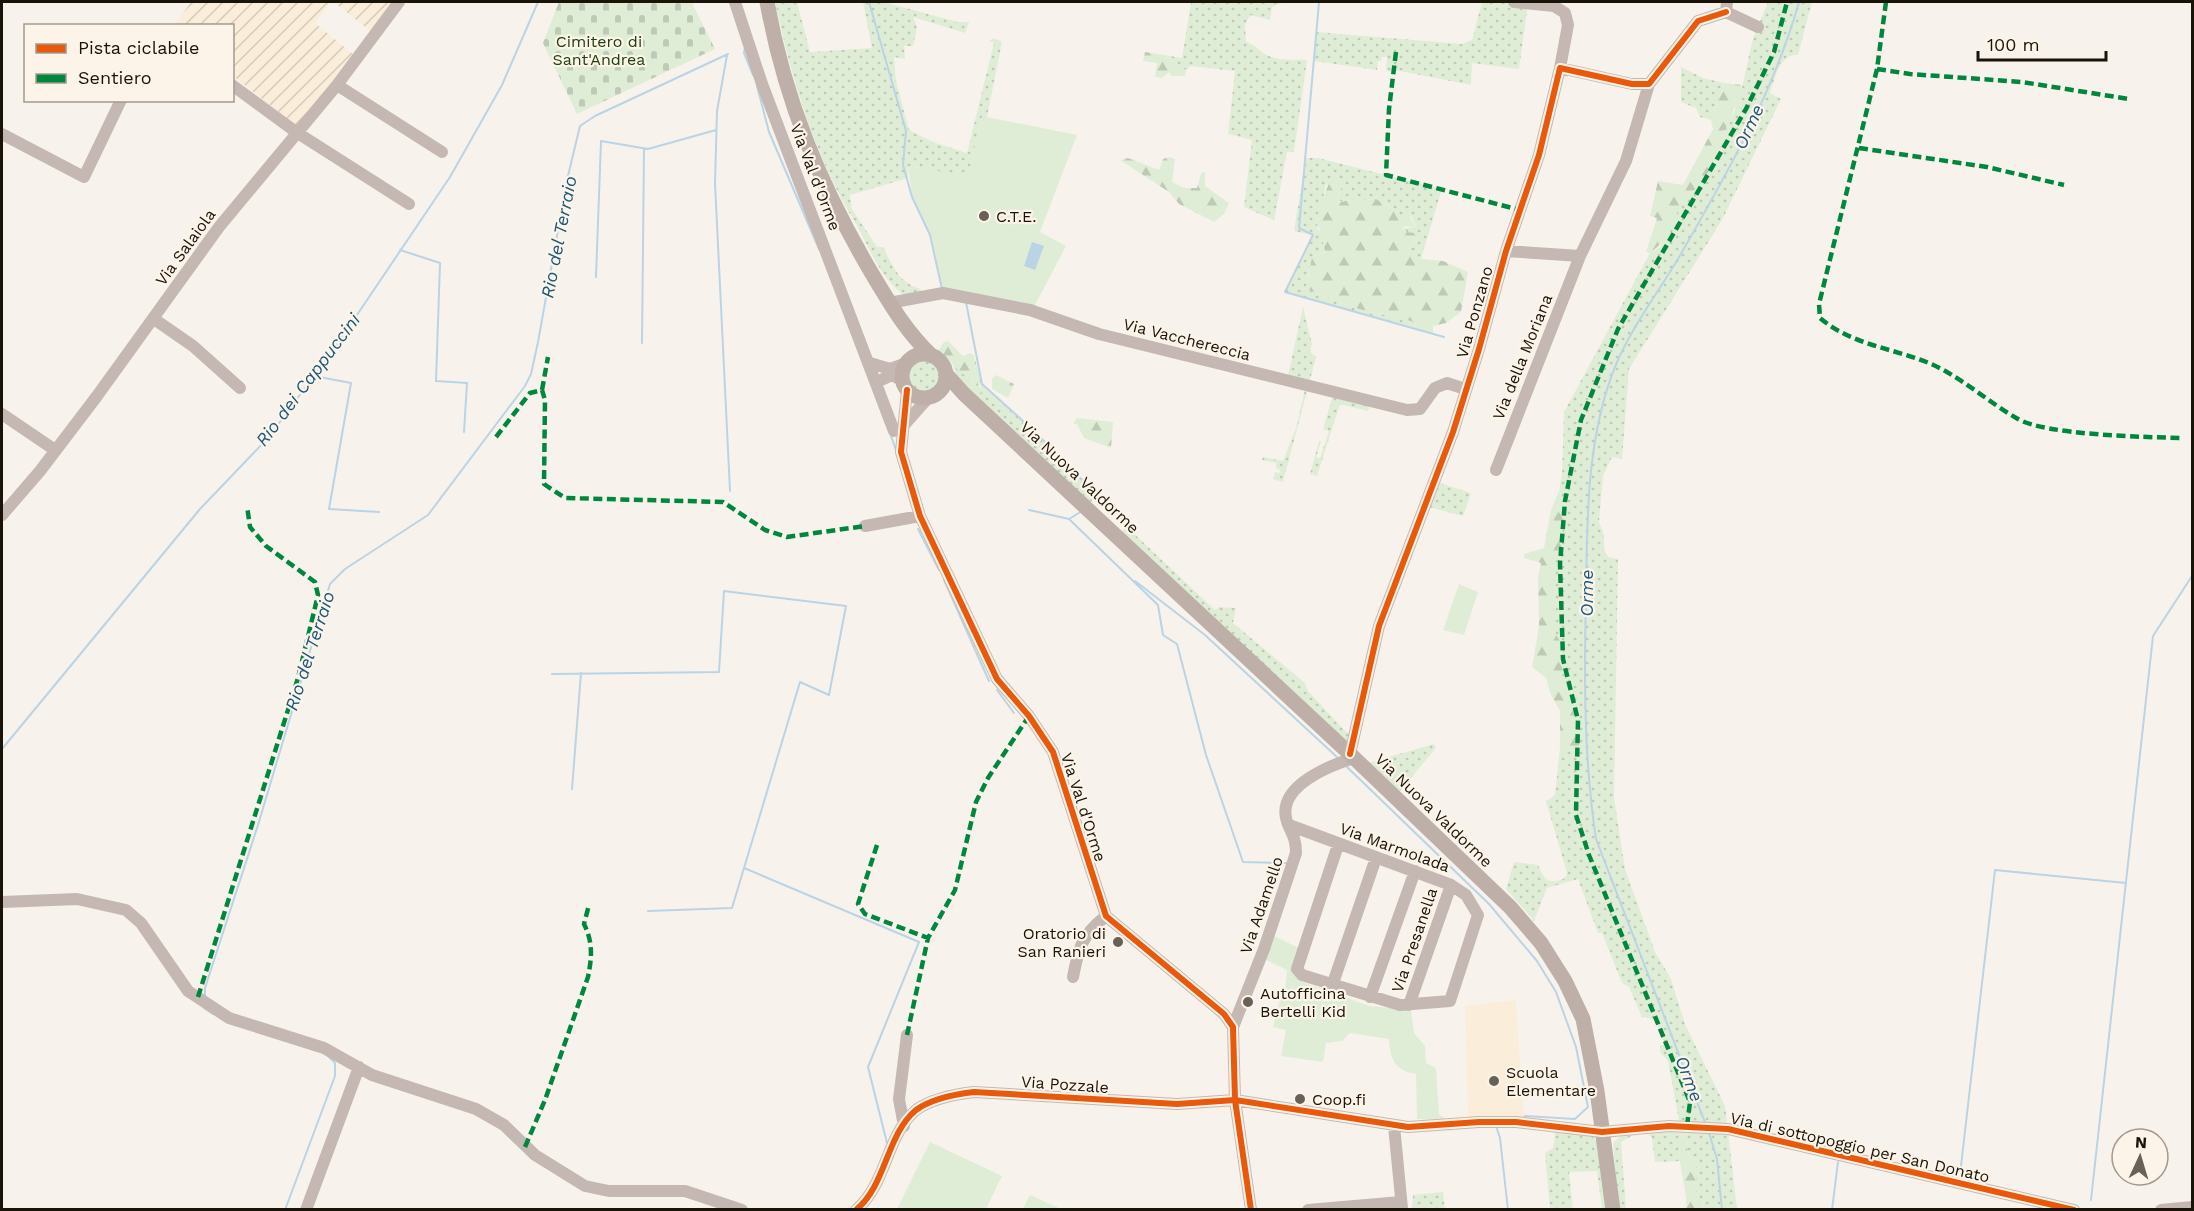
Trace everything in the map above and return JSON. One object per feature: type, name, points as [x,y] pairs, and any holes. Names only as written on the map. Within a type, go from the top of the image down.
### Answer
[{"type":"main road","name":"Via Nuova Valdorme","points":[[767,2],[777,56],[791,105],[808,148],[840,220],[901,322],[932,356],[942,363],[946,374],[989,417],[1352,756],[1510,908],[1540,943],[1565,981],[1583,1018],[1596,1080],[1613,1209]]},
{"type":"main road","name":"Via Nuova Valdorme","points":[[901,322],[909,343],[905,386],[913,395],[968,404],[989,417]]},
{"type":"main road","points":[[908,361],[920,355],[932,356]]},
{"type":"main road","points":[[930,398],[945,385],[946,374]]},
{"type":"street","name":"Via Salaiola","points":[[2,514],[55,450],[219,227],[337,85],[399,2]]},
{"type":"street","name":"Via Val d'Orme","points":[[735,2],[762,84],[877,386],[897,431],[920,516],[997,679],[1029,716],[1053,752],[1106,916]]},
{"type":"street","name":"Via Ponzano","points":[[1352,756],[1379,626],[1453,432],[1506,251],[1539,155],[1560,68],[1568,25],[1565,13],[1554,6],[1514,2]]},
{"type":"street","points":[[1560,68],[1632,84],[1649,84],[1698,21],[1726,7],[1758,27]]},
{"type":"street","name":"Via della Moriana","points":[[1496,470],[1580,256],[1626,161],[1649,84]]},
{"type":"street","points":[[337,85],[442,152]]},
{"type":"street","points":[[234,86],[296,132],[409,204]]},
{"type":"street","points":[[2,134],[84,177],[120,102]]},
{"type":"street","points":[[1506,251],[1580,256]]},
{"type":"street","name":"Via Vacchereccia","points":[[889,303],[944,292],[1030,310],[1099,334],[1407,410],[1420,410],[1435,388],[1447,383],[1465,389]]},
{"type":"street","points":[[154,318],[202,353],[240,388]]},
{"type":"street","points":[[870,363],[890,369],[908,361]]},
{"type":"street","points":[[877,386],[886,376],[897,377],[905,386]]},
{"type":"street","name":"Via Val d'Orme","points":[[897,431],[905,386]]},
{"type":"street","points":[[897,431],[930,398]]},
{"type":"street","points":[[2,414],[55,450]]},
{"type":"street","points":[[865,526],[920,516]]},
{"type":"street","points":[[1287,821],[1289,797],[1302,783],[1326,767],[1352,756]]},
{"type":"street","name":"Via Marmolada","points":[[1287,821],[1338,845],[1451,885],[1466,895],[1478,915]]},
{"type":"street","name":"Via Adamello","points":[[1233,1027],[1264,949],[1296,853],[1296,838],[1287,821]]},
{"type":"street","name":"Via Presanella","points":[[1338,845],[1297,969],[1302,975],[1333,983],[1370,997],[1409,1005],[1450,1000],[1478,915]]},
{"type":"street","points":[[1333,983],[1376,858]]},
{"type":"street","points":[[1370,997],[1415,871]]},
{"type":"street","name":"Via Presanella","points":[[1409,1005],[1451,885]]},
{"type":"street","points":[[2,902],[77,899],[126,910],[141,923],[188,991],[229,1018],[324,1048],[372,1075],[476,1109],[504,1125],[535,1155],[585,1186],[620,1192],[685,1191],[742,1209]]},
{"type":"street","points":[[1073,977],[1080,943],[1091,928],[1106,916],[1224,1014],[1233,1027],[1235,1100],[1251,1209]]},
{"type":"street","points":[[856,1209],[876,1185],[904,1126],[899,1099],[906,1035]]},
{"type":"street","points":[[306,1209],[359,1068]]},
{"type":"street","name":"Via Pozzale","points":[[904,1126],[923,1107],[957,1094],[974,1092],[1167,1104],[1235,1100]]},
{"type":"street","points":[[1235,1100],[1394,1126],[1516,1122],[1602,1131]]},
{"type":"street","points":[[1308,1209],[1402,1206],[1394,1126]]},
{"type":"street","name":"Via di sottopoggio per San Donato","points":[[1602,1131],[1687,1126],[1728,1129],[2074,1209]]},
{"type":"street","points":[[2161,1209],[2193,1207]]},
{"type":"shaded area","points":[[191,2],[331,2],[315,23],[353,54],[297,126],[234,77],[234,24],[175,24]]},
{"type":"shaded area","points":[[334,2],[393,2],[370,31]]},
{"type":"shaded area","name":"Scuola Elementare","points":[[1516,1000],[1524,1120],[1468,1118],[1465,1006]]},
{"type":"green space","name":"Cimitero di Sant'Andrea","points":[[559,2],[694,2],[693,5],[715,49],[577,114],[543,43]]},
{"type":"green space","points":[[775,2],[797,2],[810,52],[872,48],[863,2],[883,2],[958,22],[969,22],[965,33],[913,17],[917,27],[913,46],[904,46],[905,59],[894,57],[896,81],[909,130],[933,142],[967,153],[994,43],[989,41],[994,38],[1002,42],[987,117],[982,117],[968,177],[908,166],[908,178],[850,195],[852,209],[877,247],[883,247],[897,273],[913,286],[921,289],[921,292],[904,295],[888,280],[841,198],[806,116]]},
{"type":"green space","points":[[1191,2],[1284,2],[1272,7],[1270,20],[1250,15],[1245,25],[1246,42],[1271,57],[1307,60],[1294,152],[1287,152],[1274,220],[1244,207],[1252,140],[1228,134],[1235,71],[1190,66],[1186,70],[1164,55],[1182,58]]},
{"type":"green space","points":[[1482,2],[1528,3],[1519,69],[1472,63],[1471,85],[1395,70],[1394,72],[1386,71],[1387,57],[1382,57],[1381,61],[1378,61],[1377,70],[1314,61],[1317,32],[1462,44],[1472,40]]},
{"type":"green space","points":[[1768,2],[1812,2],[1798,55],[1787,58],[1776,74],[1770,93],[1781,99],[1722,220],[1629,369],[1622,459],[1612,457],[1603,476],[1599,522],[1604,535],[1604,549],[1608,557],[1618,559],[1614,798],[1625,869],[1655,952],[1671,979],[1685,1024],[1725,1106],[1737,1209],[1704,1209],[1703,1202],[1696,1194],[1696,1161],[1689,1157],[1688,1150],[1679,1148],[1681,1161],[1655,1162],[1652,1138],[1648,1133],[1680,1126],[1668,1061],[1660,1052],[1660,1046],[1665,1044],[1655,1020],[1642,1017],[1629,987],[1622,983],[1602,933],[1598,933],[1578,879],[1547,888],[1534,921],[1506,889],[1514,862],[1538,865],[1542,874],[1551,881],[1565,878],[1567,873],[1546,801],[1555,795],[1560,747],[1571,751],[1578,750],[1578,720],[1570,685],[1562,683],[1563,645],[1554,632],[1554,561],[1560,558],[1565,502],[1559,491],[1562,473],[1564,412],[1650,253],[1660,247],[1681,202],[1702,183],[1726,142],[1722,132],[1729,123],[1739,100],[1754,36]]},
{"type":"green space","points":[[1145,52],[1164,55],[1186,70],[1185,76],[1171,76],[1169,72],[1162,78],[1155,77],[1157,63],[1143,61]]},
{"type":"green space","points":[[1681,67],[1703,78],[1724,83],[1711,120],[1700,117],[1696,108],[1681,102]]},
{"type":"green space","points":[[1724,83],[1741,85],[1742,107],[1734,108],[1730,123],[1722,132],[1726,141],[1702,183],[1681,202],[1668,238],[1650,253],[1646,252],[1657,218],[1650,216],[1658,181],[1683,185],[1713,129],[1711,120]]},
{"type":"green space","name":"C.T.E.","points":[[982,116],[1077,135],[1040,232],[1066,246],[1034,307],[942,289],[930,235],[912,197],[908,166],[968,176]]},
{"type":"green space","points":[[1169,157],[1175,159],[1172,182],[1184,188],[1197,188],[1201,173],[1205,172],[1205,186],[1229,203],[1224,214],[1214,222],[1179,204],[1169,192],[1120,160],[1128,158],[1159,170],[1163,159]]},
{"type":"green space","points":[[1306,158],[1318,158],[1442,189],[1421,259],[1414,258],[1409,248],[1419,238],[1401,229],[1416,227],[1411,216],[1403,222],[1398,218],[1399,212],[1374,198],[1343,202],[1337,199],[1340,193],[1326,184],[1317,228],[1321,232],[1325,252],[1312,257],[1306,289],[1359,309],[1415,322],[1416,328],[1285,292],[1313,235],[1294,231]]},
{"type":"green space","points":[[1332,179],[1341,183],[1342,187],[1337,199],[1342,202],[1374,198],[1399,212],[1398,218],[1403,222],[1408,213],[1416,228],[1406,226],[1401,229],[1415,233],[1419,238],[1409,248],[1414,253],[1414,258],[1443,261],[1468,272],[1461,312],[1446,323],[1433,326],[1433,334],[1416,328],[1415,322],[1359,309],[1306,289],[1312,257],[1325,252],[1321,232],[1316,223],[1322,200]]},
{"type":"green space","points":[[1303,307],[1312,344],[1310,352],[1316,357],[1283,482],[1273,479],[1275,472],[1279,473],[1280,470],[1276,468],[1276,463],[1262,460],[1263,457],[1283,461],[1296,428],[1306,385],[1287,380]]},
{"type":"green space","points":[[948,341],[963,356],[970,353],[974,355],[977,381],[982,394],[969,384],[967,376],[938,351],[944,342]]},
{"type":"green space","points":[[974,355],[982,384],[1033,430],[1096,494],[1090,502],[958,379],[953,365],[967,376],[973,388],[981,387],[977,381]]},
{"type":"green space","points":[[924,360],[936,365],[941,377],[936,389],[924,394],[912,389],[907,377],[912,365]]},
{"type":"green space","points":[[996,375],[1014,384],[1008,398],[992,389],[992,379]]},
{"type":"green space","points":[[1334,392],[1371,401],[1368,411],[1340,404],[1317,476],[1310,474],[1319,441],[1321,442],[1316,457],[1320,458],[1329,431],[1323,429]]},
{"type":"green space","points":[[1077,418],[1113,422],[1111,448],[1084,438],[1077,424],[1073,424]]},
{"type":"green space","points":[[1434,481],[1471,493],[1463,516],[1425,506]]},
{"type":"green space","points":[[1559,491],[1565,501],[1560,558],[1554,562],[1554,632],[1563,645],[1562,683],[1569,684],[1578,720],[1579,750],[1571,751],[1560,747],[1560,711],[1550,693],[1546,678],[1532,667],[1539,626],[1538,576],[1541,563],[1524,558],[1524,554],[1544,548],[1551,510]]},
{"type":"green space","points":[[1127,527],[1215,610],[1220,607],[1236,608],[1233,623],[1305,683],[1308,691],[1347,733],[1352,733],[1348,741],[1341,739],[1121,532]]},
{"type":"green space","points":[[1459,584],[1478,592],[1464,635],[1443,630]]},
{"type":"green space","points":[[1434,744],[1436,748],[1395,797],[1361,765]]},
{"type":"green space","points":[[1274,936],[1301,949],[1300,981],[1369,1006],[1411,1010],[1414,1033],[1425,1046],[1426,1063],[1436,1068],[1439,1114],[1445,1119],[1417,1119],[1416,1074],[1398,1067],[1392,1058],[1389,1039],[1350,1033],[1342,1041],[1326,1043],[1323,1062],[1281,1056],[1286,1030],[1273,1027],[1280,999],[1284,1001],[1287,970],[1266,960]]},
{"type":"green space","points":[[1552,1127],[1589,1133],[1599,1143],[1613,1209],[1602,1209],[1597,1171],[1569,1172],[1573,1209],[1550,1209],[1545,1153],[1553,1148],[1555,1134]]},
{"type":"green space","points":[[1632,1132],[1633,1135],[1621,1142],[1626,1209],[1618,1209],[1613,1143],[1624,1133]]},
{"type":"green space","points":[[1681,1141],[1686,1143],[1689,1157],[1696,1161],[1696,1194],[1703,1202],[1704,1209],[1686,1209],[1680,1157]]},
{"type":"green space","points":[[930,1142],[1002,1176],[986,1209],[897,1209]]},
{"type":"green space","points":[[1443,1192],[1445,1209],[1412,1209],[1413,1195]]},
{"type":"green space","points":[[1030,1195],[1061,1209],[1023,1209]]},
{"type":"water","points":[[1032,242],[1044,246],[1035,270],[1024,266]]},
{"type":"waterway","name":"Rio dei Cappuccini","points":[[2,749],[200,509],[268,438],[334,349],[450,177],[502,85],[538,2]]},
{"type":"waterway","points":[[869,2],[906,131],[903,165],[912,197],[930,235],[942,289]]},
{"type":"waterway","points":[[1319,2],[1299,228],[1313,235],[1285,292],[1444,337]]},
{"type":"waterway","name":"Orme","points":[[1706,1125],[1596,839],[1589,779],[1585,689],[1590,479],[1599,419],[1617,362],[1631,334],[1674,266],[1733,161],[1777,67],[1799,2]]},
{"type":"waterway","points":[[745,47],[744,53],[753,75]]},
{"type":"waterway","name":"Rio del Terraio","points":[[205,996],[205,988],[258,825],[330,584],[345,569],[428,515],[525,386],[531,374],[567,180],[580,126],[595,116],[728,54]]},
{"type":"waterway","points":[[727,55],[717,111],[715,183],[730,491]]},
{"type":"waterway","points":[[757,86],[769,132],[819,249]]},
{"type":"waterway","points":[[596,277],[601,141],[648,149],[716,130]]},
{"type":"waterway","points":[[642,343],[644,149]]},
{"type":"waterway","points":[[400,250],[440,263],[436,381],[467,383],[464,432]]},
{"type":"waterway","points":[[966,302],[982,384],[1033,430],[1096,494],[1090,502]]},
{"type":"waterway","points":[[314,376],[351,383],[329,509],[379,512]]},
{"type":"waterway","points":[[891,436],[896,450]]},
{"type":"waterway","points":[[1029,510],[1069,519],[1158,605],[1163,635],[1177,644],[1206,755],[1243,862],[1286,863]]},
{"type":"waterway","points":[[1069,519],[1082,511]]},
{"type":"waterway","points":[[918,529],[939,570]]},
{"type":"waterway","points":[[2091,1200],[2153,636],[2192,576]]},
{"type":"waterway","points":[[944,580],[989,681]]},
{"type":"waterway","points":[[1135,581],[1205,635],[1338,758]]},
{"type":"waterway","points":[[552,674],[719,672],[724,591],[846,606],[829,695],[800,682],[732,908],[648,911]]},
{"type":"waterway","points":[[572,789],[581,673]]},
{"type":"waterway","points":[[997,690],[1014,713]]},
{"type":"waterway","points":[[1346,766],[1489,904],[1537,961],[1556,992],[1576,1047],[1588,1107],[1575,1119],[1525,1116]]},
{"type":"waterway","points":[[744,868],[919,942],[868,1067],[887,1143]]},
{"type":"waterway","points":[[1961,1166],[1995,870],[2126,883]]},
{"type":"waterway","name":"Rio del Terraio","points":[[204,1008],[213,1014]]},
{"type":"waterway","name":"Rio del Terraio","points":[[285,1210],[335,1076],[335,1063],[328,1056]]},
{"type":"waterway","points":[[1497,1129],[1508,1210]]},
{"type":"waterway","name":"Orme","points":[[1709,1133],[1717,1159],[1722,1210]]},
{"type":"waterway","points":[[1832,1210],[1838,1162]]},
{"type":"marked path","points":[[1687,1126],[1690,1102],[1589,855],[1576,815],[1578,720],[1563,659],[1560,564],[1565,501],[1581,420],[1618,329],[1746,109],[1774,52],[1787,2]]},
{"type":"marked path","points":[[1886,2],[1877,69],[1819,304],[1820,318],[1832,327],[1859,340],[1940,368],[2018,419],[2032,424],[2072,432],[2180,438]]},
{"type":"marked path","points":[[1396,52],[1389,109],[1386,175],[1520,210]]},
{"type":"marked path","points":[[1877,69],[1910,74],[2022,82],[2129,99]]},
{"type":"marked path","points":[[1859,148],[1987,167],[2064,185]]},
{"type":"marked path","points":[[542,390],[548,357]]},
{"type":"marked path","points":[[496,437],[530,393],[542,390],[545,400],[544,484],[565,498],[723,502],[765,530],[787,537],[865,526]]},
{"type":"marked path","points":[[198,997],[298,678],[318,595],[315,582],[266,546],[250,527],[247,506]]},
{"type":"marked path","points":[[907,1035],[928,938],[955,890],[976,802],[988,778],[1029,716]]},
{"type":"marked path","points":[[877,845],[858,904],[865,914],[928,938]]},
{"type":"marked path","points":[[525,1147],[545,1100],[588,977],[591,950],[584,924],[589,905]]},
{"type":"cycle path","points":[[1350,754],[1379,626],[1453,432],[1506,251],[1539,155],[1560,68],[1632,84],[1649,84],[1698,21],[1726,12]]},
{"type":"cycle path","points":[[907,390],[901,452],[920,516],[997,679],[1029,716],[1053,752],[1106,916],[1224,1014],[1233,1027],[1235,1100],[1251,1210]]},
{"type":"cycle path","points":[[856,1210],[874,1187],[906,1120],[916,1110],[936,1100],[974,1092],[1177,1104],[1235,1100],[1408,1127],[1516,1122],[1602,1132],[1669,1126],[1728,1129],[2074,1210]]},
{"type":"place","name":"C.T.E.","points":[[984,216]]},
{"type":"place","name":"Oratorio di San Ranieri","points":[[1118,942]]},
{"type":"place","name":"Autofficina Bertelli Kid","points":[[1248,1002]]},
{"type":"place","name":"Scuola Elementare","points":[[1494,1081]]},
{"type":"place","name":"Coop.fi","points":[[1300,1099]]}]
